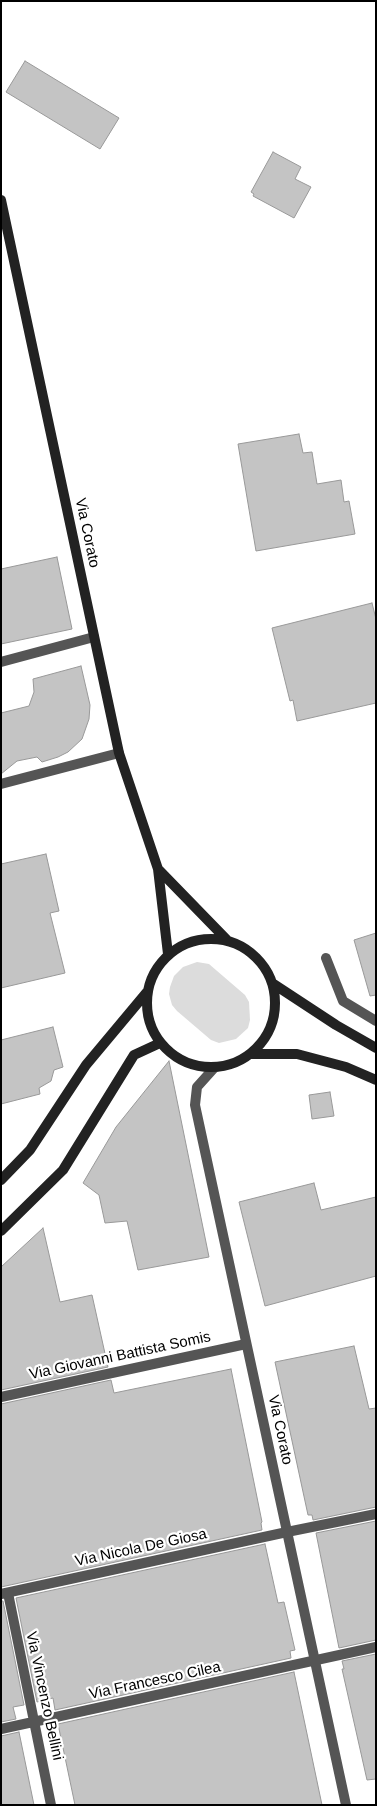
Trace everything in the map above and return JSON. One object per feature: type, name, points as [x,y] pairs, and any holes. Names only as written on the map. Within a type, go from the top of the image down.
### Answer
[{"type":"main road","name":"Via Corato","points":[[1,200],[119,753],[158,869],[168,954]]},
{"type":"main road","name":"Via Corato","points":[[158,869],[228,940],[247,949],[262,964],[272,983],[276,1002],[273,1022],[264,1040],[250,1054],[232,1064],[215,1067],[197,1066],[180,1060],[160,1043],[151,1027],[146,1010],[147,992],[154,971],[168,954],[186,943],[206,938],[228,940]]},
{"type":"main road","points":[[272,983],[336,1025],[376,1048]]},
{"type":"main road","points":[[1,1180],[30,1150],[86,1065],[147,992]]},
{"type":"main road","points":[[1,1231],[63,1170],[134,1055],[160,1043]]},
{"type":"main road","points":[[250,1054],[297,1054],[346,1067],[376,1080]]},
{"type":"street","points":[[1,662],[94,638]]},
{"type":"street","points":[[1,784],[119,753]]},
{"type":"street","points":[[326,958],[343,1001],[376,1021]]},
{"type":"street","name":"Via Corato","points":[[215,1067],[197,1087],[195,1105],[346,1805]]},
{"type":"street","name":"Via Giovanni Battista Somis","points":[[1,1397],[246,1344]]},
{"type":"street","name":"Via Nicola De Giosa","points":[[5,1594],[376,1514]]},
{"type":"street","name":"Via Vincenzo Bellini","points":[[5,1594],[51,1805]]},
{"type":"street","name":"Via Francesco Cilea","points":[[1,1729],[376,1647]]},
{"type":"shaded area","points":[[197,962],[209,964],[245,995],[249,1002],[250,1020],[248,1028],[236,1039],[219,1043],[211,1040],[172,1005],[169,994],[174,976],[183,967]]},
{"type":"building","points":[[25,61],[119,118],[100,149],[6,92]]},
{"type":"building","points":[[273,152],[301,167],[295,179],[311,187],[294,218],[253,196],[254,194],[251,192]]},
{"type":"building","points":[[299,434],[303,453],[312,452],[317,484],[341,480],[344,502],[349,501],[355,534],[256,551],[238,444]]},
{"type":"building","points":[[57,557],[72,629],[1,644],[1,569]]},
{"type":"building","points":[[372,603],[376,619],[376,703],[297,721],[293,700],[290,701],[272,628]]},
{"type":"building","points":[[81,666],[90,705],[89,719],[82,739],[68,752],[58,757],[42,762],[37,757],[17,761],[1,774],[1,713],[29,706],[34,692],[33,679]]},
{"type":"building","points":[[46,854],[59,911],[50,913],[65,973],[1,988],[1,864]]},
{"type":"building","points":[[376,933],[376,995],[370,996],[354,940]]},
{"type":"building","points":[[53,1027],[63,1067],[54,1070],[51,1081],[39,1088],[40,1094],[1,1104],[1,1040]]},
{"type":"building","points":[[169,1061],[209,1257],[138,1270],[127,1221],[105,1223],[99,1195],[83,1183],[116,1127]]},
{"type":"building","points":[[330,1092],[334,1116],[312,1119],[309,1095]]},
{"type":"building","points":[[314,1183],[321,1210],[376,1197],[376,1276],[265,1306],[239,1202]]},
{"type":"building","points":[[43,1228],[60,1302],[92,1295],[108,1367],[1,1390],[1,1267]]},
{"type":"building","points":[[354,1346],[369,1409],[376,1408],[376,1507],[313,1520],[312,1515],[308,1515],[275,1362]]},
{"type":"building","points":[[231,1369],[262,1522],[262,1530],[1,1587],[1,1404],[111,1380],[114,1393]]},
{"type":"building","points":[[376,1521],[376,1640],[339,1648],[316,1533]]},
{"type":"building","points":[[265,1544],[278,1603],[284,1602],[295,1650],[290,1651],[291,1658],[55,1710],[53,1698],[37,1702],[16,1598]]},
{"type":"building","points":[[1,1601],[3,1601],[24,1705],[13,1707],[16,1719],[1,1722]]},
{"type":"building","points":[[376,1654],[376,1779],[367,1780],[342,1669],[344,1669],[342,1661]]},
{"type":"building","points":[[294,1672],[322,1805],[75,1805],[58,1724]]},
{"type":"building","points":[[19,1732],[34,1805],[1,1805],[1,1736]]}]
